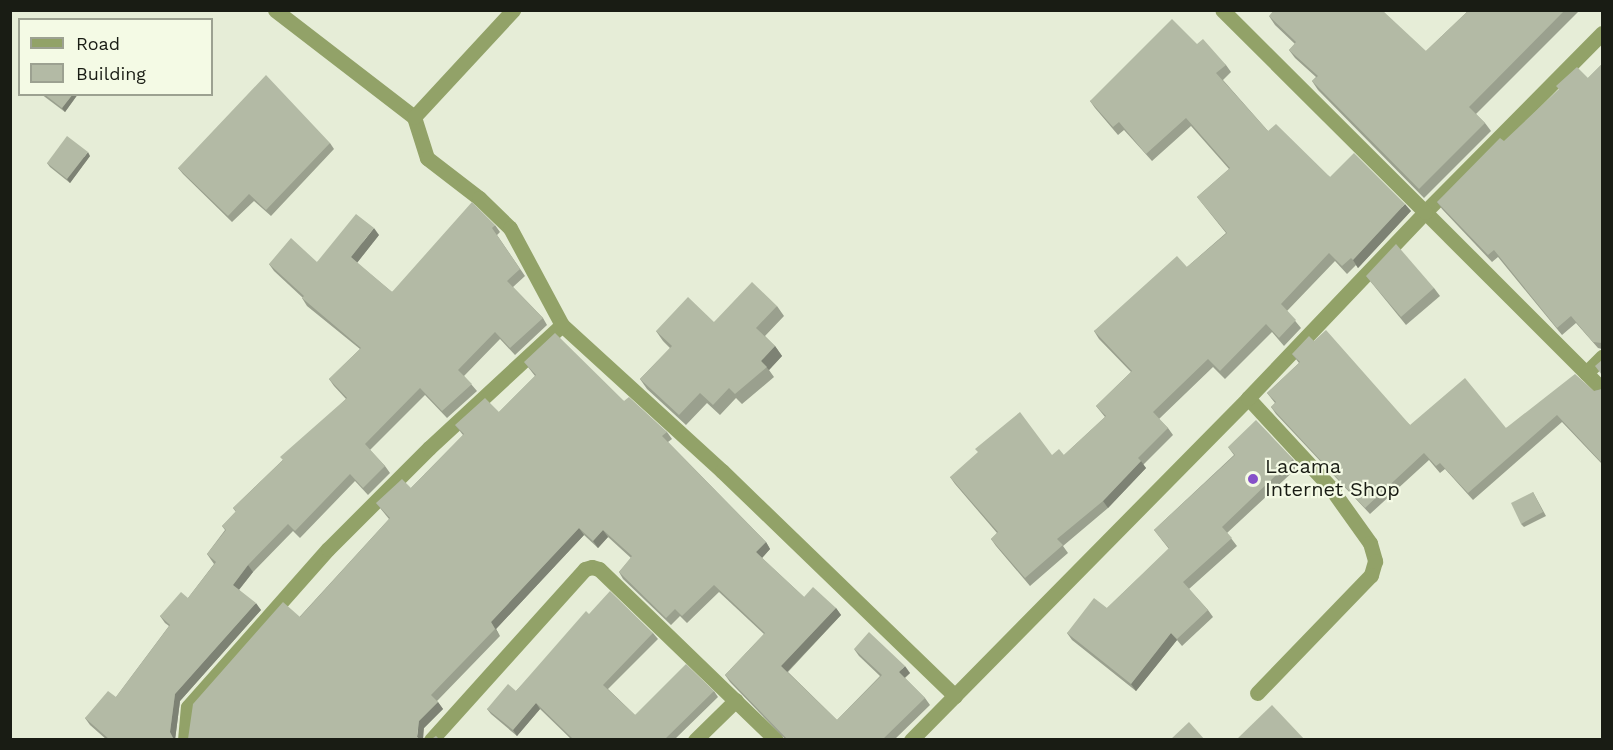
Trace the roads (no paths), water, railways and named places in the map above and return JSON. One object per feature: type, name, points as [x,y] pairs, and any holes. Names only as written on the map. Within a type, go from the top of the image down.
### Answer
[{"type":"street","points":[[274,10],[414,117],[427,158],[479,198],[510,228],[562,325],[722,471],[955,696]]},
{"type":"street","points":[[414,117],[513,10]]},
{"type":"street","points":[[1222,10],[1602,389]]},
{"type":"street","points":[[911,740],[935,719],[1248,398],[1425,212],[1602,33]]},
{"type":"street","points":[[185,740],[188,707],[328,549],[429,448],[562,325]]},
{"type":"street","points":[[1586,374],[1602,357]]},
{"type":"street","points":[[1248,398],[1330,487],[1370,543],[1375,561],[1371,575],[1257,693]]},
{"type":"street","points":[[431,740],[585,569],[592,567],[599,569],[776,740]]},
{"type":"street","points":[[694,740],[736,700]]},
{"type":"street","points":[[927,740],[935,719]]},
{"type":"place","name":"Lacama Internet Shop","points":[[1253,479]]}]
